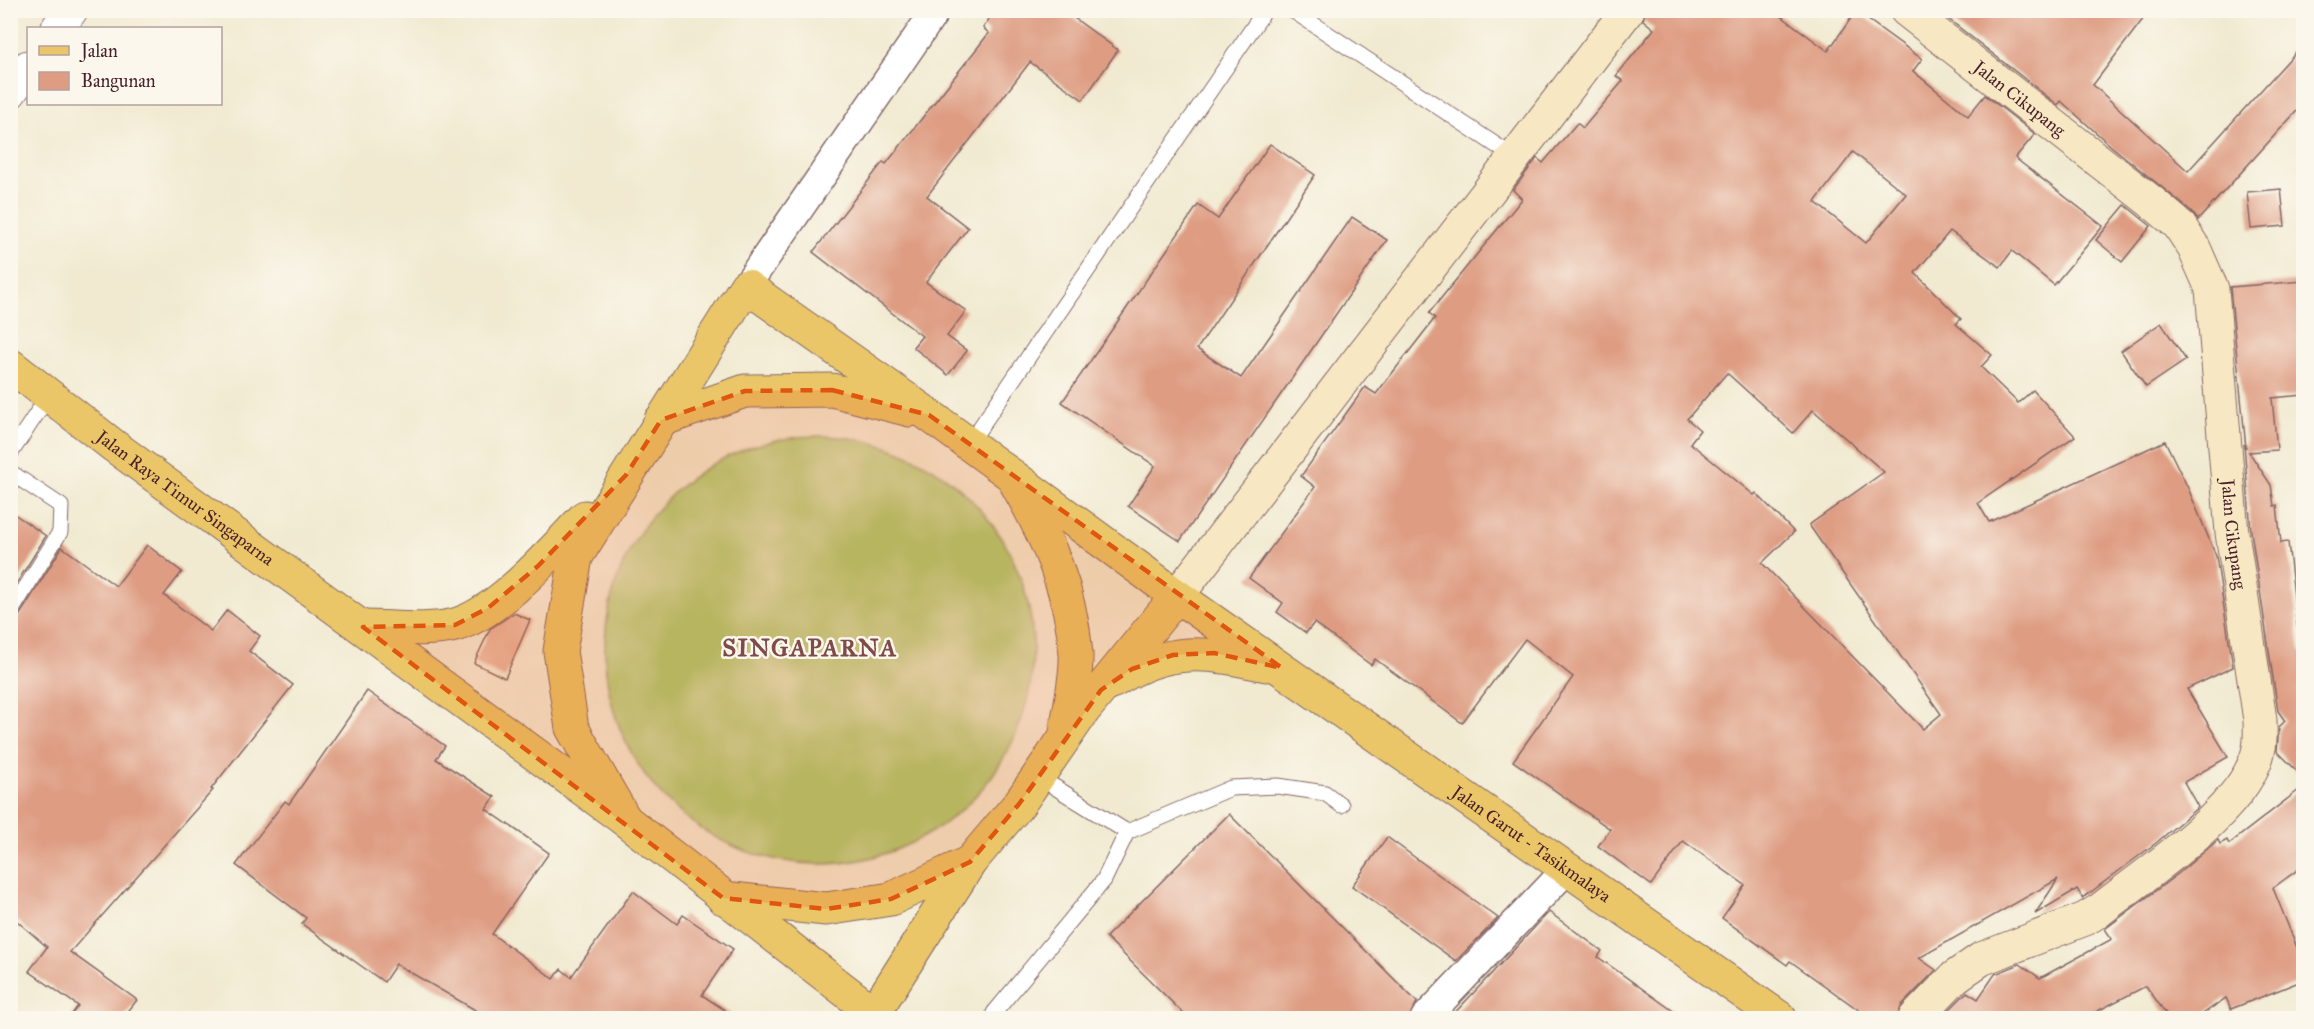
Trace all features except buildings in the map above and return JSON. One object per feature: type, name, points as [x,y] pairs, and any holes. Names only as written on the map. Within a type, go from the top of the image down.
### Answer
[{"type":"main road","points":[[875,1017],[970,862],[1019,804],[1066,734],[1177,596],[1628,10]]},
{"type":"main road","name":"Jalan Cikupang","points":[[1906,10],[2153,203],[2179,225],[2194,248],[2212,289],[2232,533],[2260,720],[2259,749],[2243,784],[2224,810],[2100,910],[2066,927],[1981,959],[1955,977],[1915,1018]]},
{"type":"main road","name":"Jalan Garut - Tasikmalaya","points":[[746,286],[929,415],[1177,596],[1780,1018]]},
{"type":"main road","points":[[625,820],[572,728],[560,651],[576,557],[746,286]]},
{"type":"main road","name":"Jalan Raya Timur Singaparna","points":[[10,365],[114,446],[625,820],[875,1017]]},
{"type":"main road","points":[[661,420],[745,391],[787,390],[832,390],[929,415]]},
{"type":"main road","points":[[363,627],[455,625],[488,608],[538,566],[626,475]]},
{"type":"main road","points":[[1011,475],[1045,533],[1066,588],[1076,656],[1066,734]]},
{"type":"main road","points":[[1101,690],[1132,669],[1173,655],[1214,653],[1282,668]]},
{"type":"main road","points":[[723,898],[826,909],[891,899],[970,862]]},
{"type":"street","points":[[59,27],[71,10]]},
{"type":"street","points":[[746,286],[936,10]]},
{"type":"street","points":[[10,92],[27,69]]},
{"type":"street","points":[[1425,1018],[1567,869]]},
{"type":"lane","points":[[969,444],[1265,10]]},
{"type":"lane","points":[[1292,10],[1514,158]]},
{"type":"lane","points":[[10,454],[49,395]]},
{"type":"lane","points":[[10,472],[61,506],[60,532],[10,613]]},
{"type":"lane","points":[[1037,777],[1126,832]]},
{"type":"lane","points":[[994,1013],[1104,880],[1126,832],[1231,788],[1278,786],[1325,793],[1341,805]]},
{"type":"highlighted area","points":[[832,390],[929,415],[1282,668],[1214,653],[1173,655],[1132,669],[1101,690],[1019,804],[970,862],[891,899],[826,909],[723,898],[363,627],[455,625],[488,608],[538,566],[626,475],[661,420],[745,391]]},
{"type":"green space","points":[[819,436],[861,440],[901,453],[938,472],[970,499],[997,531],[1016,568],[1029,608],[1033,650],[1029,692],[1016,732],[997,769],[970,801],[938,828],[901,847],[861,860],[819,864],[777,860],[737,847],[700,828],[668,801],[641,769],[622,732],[609,692],[605,650],[609,608],[622,568],[641,531],[668,499],[700,472],[737,453],[777,440]]},
{"type":"district","name":"SINGAPARNA","points":[[810,648]]}]
